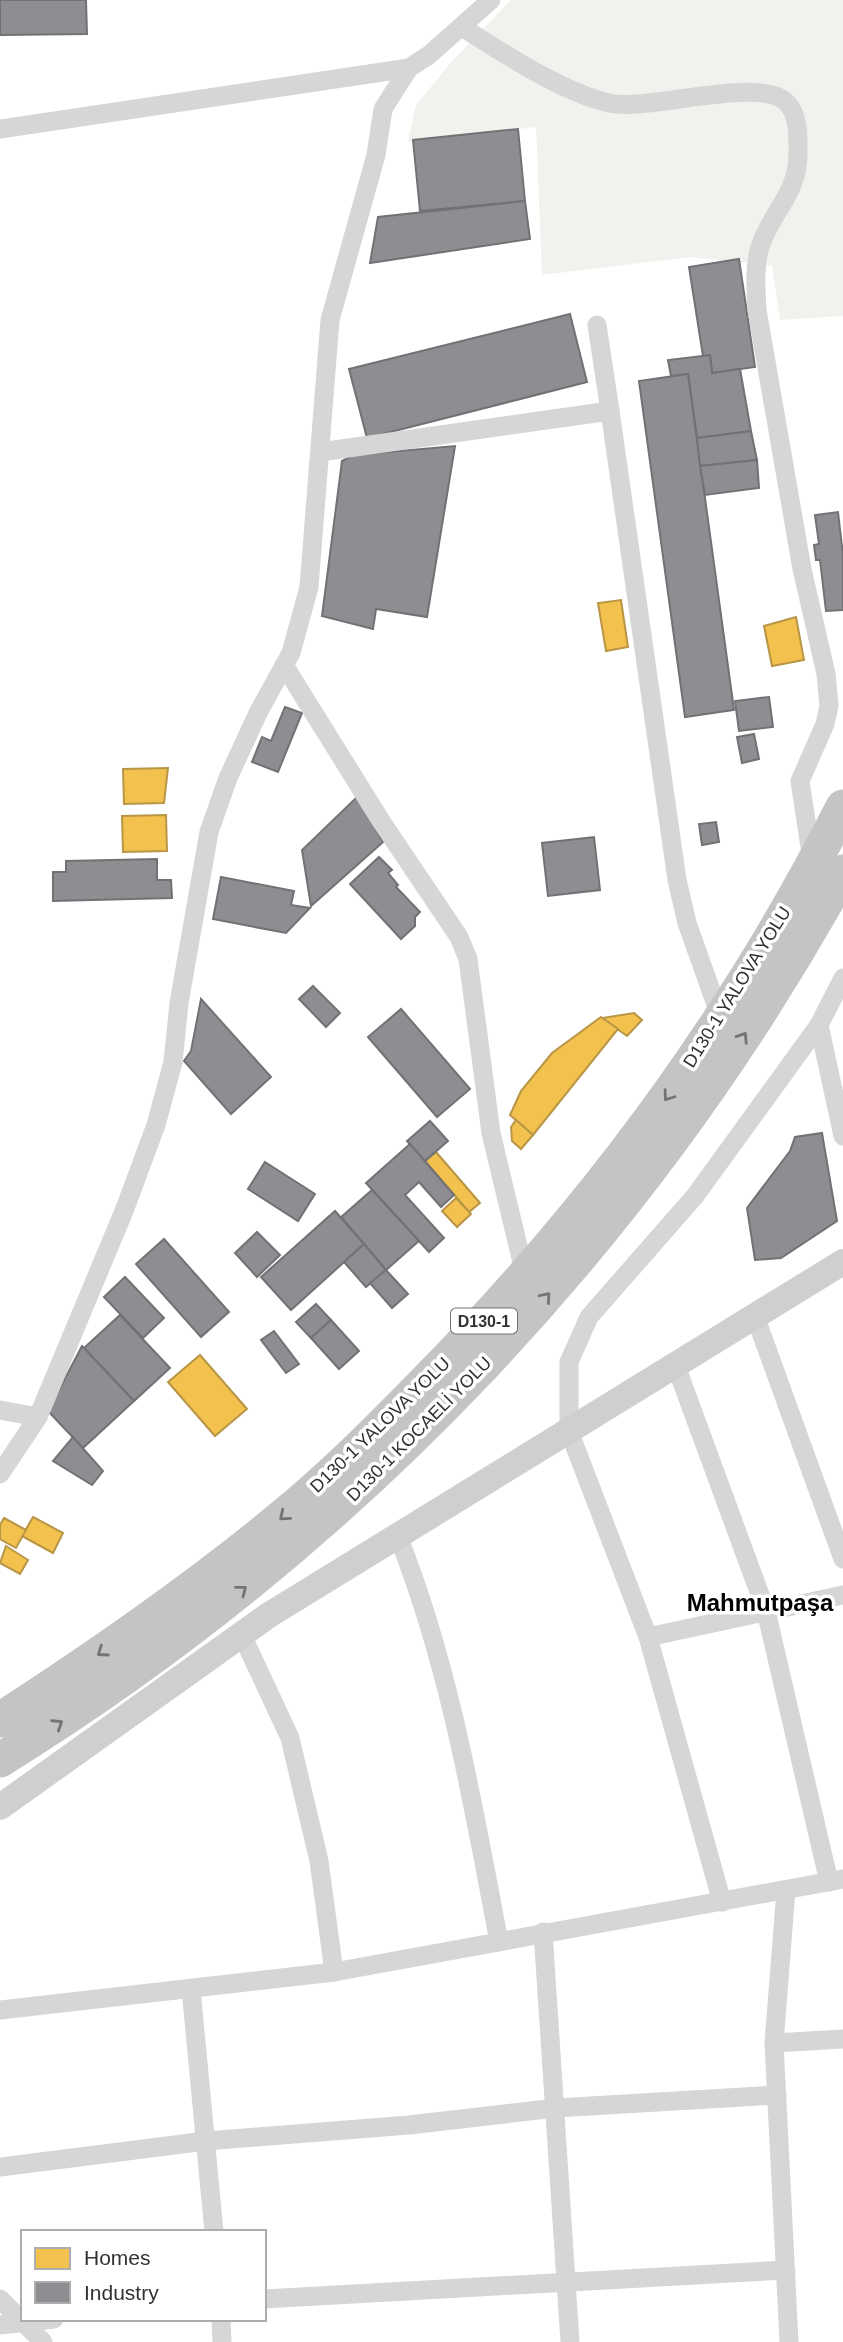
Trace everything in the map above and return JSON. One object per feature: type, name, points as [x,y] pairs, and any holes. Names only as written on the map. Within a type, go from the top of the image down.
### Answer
[{"type":"highway","name":"D130-1 YALOVA YOLU","points":[[0,1720],[198,1583],[309,1494],[453,1354],[525,1275],[640,1136],[720,1016],[828,868],[843,807]]},
{"type":"highway","name":"D130-1 KOCAELİ YOLU","points":[[0,1760],[102,1696],[246,1587],[343,1504],[451,1402],[537,1308],[691,1117],[788,968],[828,868]]},
{"type":"highway","points":[[0,1704],[13,1702],[60,1681]]},
{"type":"main road","points":[[0,1807],[242,1635],[843,1262]]},
{"type":"street","points":[[0,1474],[38,1417],[124,1211],[156,1125],[173,1062],[181,991],[209,832],[233,766],[291,653],[309,587],[330,320],[376,155],[383,110],[409,68],[462,27],[491,0]]},
{"type":"street","points":[[462,27],[507,56],[583,94],[609,103],[630,105],[734,93],[761,93],[775,95],[788,103],[796,120],[796,177],[787,200],[760,247],[757,310],[802,569],[826,674],[829,706],[825,724],[800,781],[828,868]]},
{"type":"street","points":[[0,129],[409,68]]},
{"type":"street","points":[[597,325],[677,880],[687,922],[720,1016]]},
{"type":"street","points":[[320,452],[610,411]]},
{"type":"street","points":[[284,665],[380,821],[459,937],[468,959],[491,1133],[525,1275]]},
{"type":"street","points":[[722,1902],[649,1637],[569,1431],[569,1362],[590,1317],[695,1196],[819,1025],[843,978]]},
{"type":"street","points":[[819,1025],[843,1136]]},
{"type":"street","points":[[755,1317],[843,1559]]},
{"type":"street","points":[[0,2010],[334,1972],[836,1881],[766,1611],[676,1366]]},
{"type":"street","points":[[0,1410],[38,1417]]},
{"type":"street","points":[[398,1536],[424,1601],[463,1749],[499,1942]]},
{"type":"street","points":[[649,1637],[843,1595]]},
{"type":"street","points":[[242,1635],[290,1738],[319,1861],[334,1972]]},
{"type":"street","points":[[786,1890],[774,2043],[789,2342]]},
{"type":"street","points":[[543,1932],[570,2342]]},
{"type":"street","points":[[191,1989],[214,2230]]},
{"type":"street","points":[[774,2043],[843,2039]]},
{"type":"street","points":[[0,2167],[206,2141],[409,2125],[556,2108],[777,2095]]},
{"type":"street","points":[[266,2299],[786,2270]]},
{"type":"street","points":[[0,2299],[21,2318]]},
{"type":"street","points":[[0,2325],[35,2321]]},
{"type":"street","points":[[221,2321],[222,2342]]},
{"type":"street","points":[[25,2322],[43,2342]]},
{"type":"shaded area","points":[[511,0],[843,0],[843,316],[780,320],[772,266],[690,257],[542,275],[536,127],[408,142],[416,105],[452,61]]},
{"type":"building: Homes","points":[[621,600],[628,647],[606,651],[598,603]]},
{"type":"building: Homes","points":[[796,617],[804,660],[772,666],[764,626]]},
{"type":"building: Homes","points":[[168,768],[164,803],[124,804],[123,769]]},
{"type":"building: Homes","points":[[166,815],[167,851],[123,852],[122,816]]},
{"type":"building: Homes","points":[[634,1013],[642,1020],[627,1036],[602,1018]]},
{"type":"building: Homes","points":[[601,1017],[618,1029],[533,1135],[510,1115],[521,1091],[552,1053]]},
{"type":"building: Homes","points":[[516,1120],[533,1135],[521,1149],[512,1141],[511,1127]]},
{"type":"building: Homes","points":[[436,1152],[480,1203],[469,1212],[425,1161]]},
{"type":"building: Homes","points":[[456,1198],[471,1214],[457,1227],[442,1211]]},
{"type":"building: Homes","points":[[200,1355],[247,1409],[215,1436],[168,1382]]},
{"type":"building: Homes","points":[[33,1517],[63,1533],[53,1553],[22,1536]]},
{"type":"building: Homes","points":[[4,1518],[26,1530],[16,1548],[0,1539],[0,1525]]},
{"type":"building: Homes","points":[[6,1546],[28,1560],[20,1574],[0,1563]]},
{"type":"building: Industry","points":[[0,0],[86,0],[87,34],[0,35]]},
{"type":"building: Industry","points":[[518,129],[525,201],[420,211],[413,140]]},
{"type":"building: Industry","points":[[525,201],[530,239],[370,263],[378,217]]},
{"type":"building: Industry","points":[[739,259],[755,367],[712,373],[710,355],[703,356],[689,267]]},
{"type":"building: Industry","points":[[570,314],[587,382],[367,438],[349,369]]},
{"type":"building: Industry","points":[[710,355],[712,373],[740,369],[751,431],[697,438],[688,374],[671,376],[668,360]]},
{"type":"building: Industry","points":[[688,374],[734,710],[685,717],[639,381]]},
{"type":"building: Industry","points":[[751,431],[757,460],[700,466],[697,438]]},
{"type":"building: Industry","points":[[455,446],[427,617],[376,609],[373,629],[322,616],[342,461],[354,455]]},
{"type":"building: Industry","points":[[757,460],[759,488],[705,495],[700,466]]},
{"type":"building: Industry","points":[[838,512],[843,555],[843,610],[826,611],[820,560],[816,560],[814,545],[819,544],[815,515]]},
{"type":"building: Industry","points":[[769,697],[773,727],[739,731],[735,701]]},
{"type":"building: Industry","points":[[285,707],[302,713],[278,772],[252,762],[262,737],[271,741]]},
{"type":"building: Industry","points":[[754,734],[759,759],[742,763],[737,737]]},
{"type":"building: Industry","points":[[357,797],[383,842],[311,906],[302,850]]},
{"type":"building: Industry","points":[[716,822],[719,842],[702,845],[699,824]]},
{"type":"building: Industry","points":[[594,837],[600,890],[548,896],[542,843]]},
{"type":"building: Industry","points":[[379,857],[392,870],[388,873],[398,885],[396,887],[420,912],[415,917],[415,926],[401,939],[350,884]]},
{"type":"building: Industry","points":[[157,859],[157,880],[171,880],[172,898],[53,901],[53,872],[66,872],[66,861]]},
{"type":"building: Industry","points":[[221,877],[294,891],[291,905],[310,908],[286,933],[213,919]]},
{"type":"building: Industry","points":[[313,986],[340,1013],[326,1027],[299,999]]},
{"type":"building: Industry","points":[[201,999],[271,1077],[231,1114],[184,1061],[191,1051]]},
{"type":"building: Industry","points":[[401,1009],[470,1089],[437,1117],[368,1037]]},
{"type":"building: Industry","points":[[430,1121],[448,1141],[425,1161],[407,1141]]},
{"type":"building: Industry","points":[[822,1133],[837,1221],[781,1258],[755,1260],[747,1208],[790,1151],[795,1137]]},
{"type":"building: Industry","points":[[410,1144],[454,1195],[441,1207],[419,1182],[405,1195],[444,1238],[429,1252],[366,1183]]},
{"type":"building: Industry","points":[[265,1162],[315,1194],[298,1221],[248,1189]]},
{"type":"building: Industry","points":[[372,1190],[419,1241],[386,1270],[341,1217]]},
{"type":"building: Industry","points":[[335,1211],[364,1244],[291,1310],[261,1277]]},
{"type":"building: Industry","points":[[257,1232],[280,1255],[257,1277],[235,1253]]},
{"type":"building: Industry","points":[[164,1239],[229,1312],[201,1337],[136,1264]]},
{"type":"building: Industry","points":[[364,1244],[386,1270],[366,1287],[344,1262]]},
{"type":"building: Industry","points":[[386,1270],[408,1294],[392,1308],[370,1283]]},
{"type":"building: Industry","points":[[125,1277],[164,1318],[143,1338],[104,1297]]},
{"type":"building: Industry","points":[[316,1304],[331,1320],[311,1338],[296,1322]]},
{"type":"building: Industry","points":[[120,1315],[170,1368],[134,1401],[84,1348]]},
{"type":"building: Industry","points":[[331,1320],[359,1351],[339,1369],[311,1338]]},
{"type":"building: Industry","points":[[274,1331],[299,1364],[286,1373],[261,1340]]},
{"type":"building: Industry","points":[[82,1346],[134,1401],[83,1448],[48,1411]]},
{"type":"building: Industry","points":[[73,1437],[103,1471],[92,1485],[53,1461]]},
{"type":"district","name":"Mahmutpaşa","points":[[760,1603]]}]
